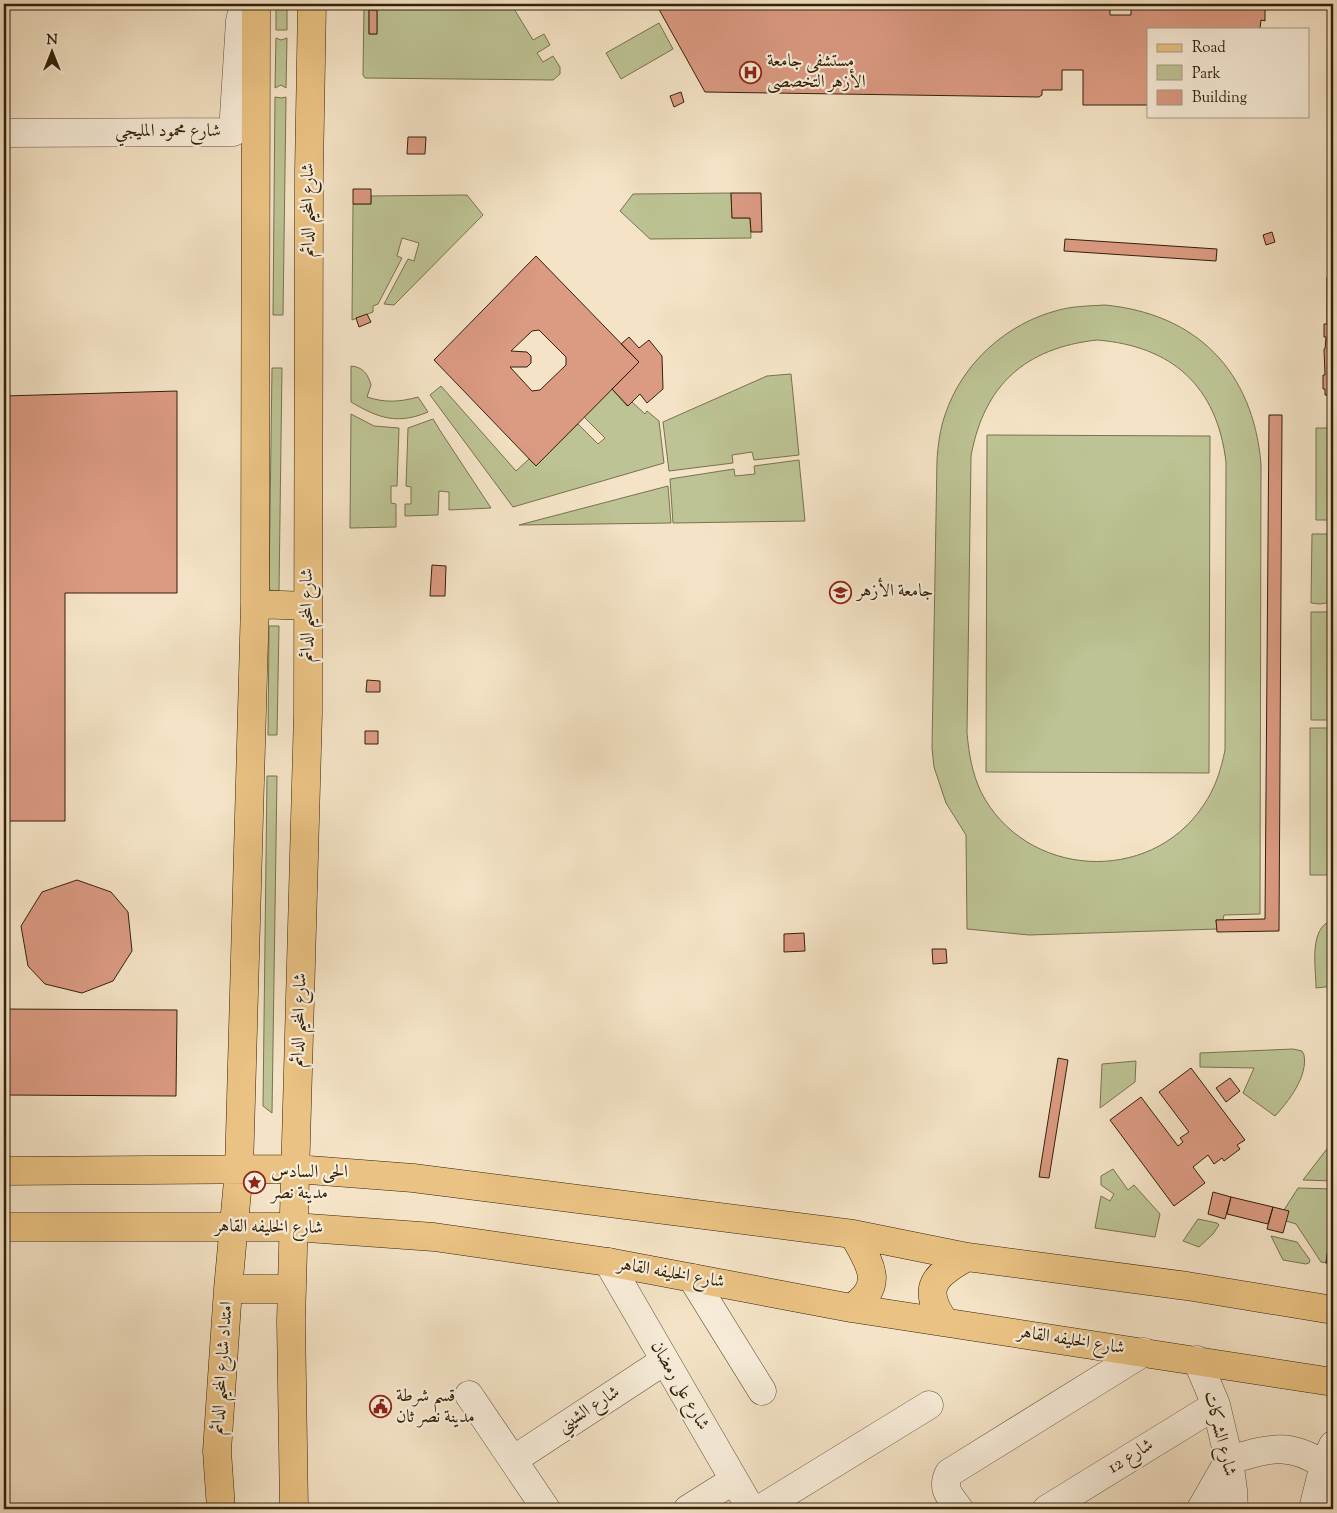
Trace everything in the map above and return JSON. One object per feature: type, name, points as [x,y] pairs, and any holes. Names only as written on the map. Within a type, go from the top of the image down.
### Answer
[{"type":"main road","points":[[234,1226],[239,1170],[255,604],[256,4]]},
{"type":"main road","name":"شارع المخيم الدائم","points":[[294,1227],[308,713],[309,171],[312,4]]},
{"type":"main road","points":[[255,604],[308,606]]},
{"type":"main road","points":[[4,1171],[296,1169],[413,1178],[853,1234],[966,1257],[1187,1286],[1333,1310]]},
{"type":"main road","name":"امتداد شارع المخيم الدائم","points":[[221,1509],[217,1451],[234,1226]]},
{"type":"main road","name":"شارع الخليفه القاهر","points":[[4,1227],[294,1227],[434,1237],[608,1262],[851,1308],[1333,1382]]},
{"type":"main road","points":[[294,1227],[291,1320],[294,1509]]},
{"type":"main road","points":[[851,1308],[865,1298],[869,1292],[872,1279],[870,1265],[853,1234]]},
{"type":"main road","points":[[945,1322],[933,1301],[934,1286],[941,1273],[966,1257]]},
{"type":"main road","points":[[228,1289],[292,1289]]},
{"type":"street","name":"شارع محمود المليجي","points":[[4,133],[233,132],[240,21],[244,4]]},
{"type":"street","name":"شارع على رمضان","points":[[608,1262],[751,1509]]},
{"type":"street","points":[[692,1278],[762,1391]]},
{"type":"street","points":[[959,1509],[945,1488],[949,1473],[1144,1352]]},
{"type":"street","name":"شارع الشركات","points":[[1197,1360],[1216,1405],[1229,1460],[1234,1509]]},
{"type":"street","name":"شارع الشيني","points":[[513,1460],[664,1361]]},
{"type":"street","points":[[469,1395],[546,1509]]},
{"type":"street","points":[[760,1509],[929,1405]]},
{"type":"street","name":"شارع 12","points":[[1047,1509],[1216,1405]]},
{"type":"street","points":[[1201,1509],[1229,1460],[1264,1450],[1279,1448],[1295,1450],[1311,1456],[1329,1455],[1312,1509]]},
{"type":"street","points":[[688,1509],[734,1480]]},
{"type":"green space","points":[[276,4],[287,4],[287,30],[276,30]]},
{"type":"green space","points":[[364,4],[511,4],[533,40],[544,34],[550,45],[537,53],[543,62],[553,56],[560,67],[560,74],[553,80],[365,78],[363,75]],"holes":[[[369,11],[377,11],[377,34],[369,34]]]},
{"type":"green space","points":[[659,23],[673,49],[621,79],[606,53]]},
{"type":"green space","points":[[276,38],[281,40],[287,38],[286,88],[281,85],[275,88]]},
{"type":"green space","points":[[275,97],[286,97],[283,315],[273,315]]},
{"type":"green space","points":[[731,193],[732,218],[750,218],[751,238],[650,239],[620,211],[633,194]]},
{"type":"green space","points":[[467,195],[483,215],[394,305],[384,304],[408,259],[414,261],[419,243],[402,238],[397,256],[402,258],[378,304],[373,306],[373,312],[352,320],[353,204],[371,204],[371,196]]},
{"type":"green space","points":[[1105,305],[1138,311],[1167,321],[1193,335],[1214,353],[1232,375],[1246,401],[1256,431],[1261,464],[1260,914],[1224,915],[1223,920],[1216,920],[1217,929],[1029,935],[967,929],[966,835],[946,803],[934,767],[932,748],[937,460],[941,431],[945,415],[963,378],[975,362],[1005,335],[1040,316],[1059,310]],"holes":[[[1097,340],[1124,344],[1148,351],[1168,361],[1186,375],[1201,392],[1213,412],[1221,435],[1226,462],[1225,750],[1211,793],[1203,806],[1180,832],[1152,850],[1121,859],[1088,861],[1056,855],[1027,842],[1001,821],[981,792],[973,771],[967,733],[971,456],[977,431],[986,409],[998,390],[1012,374],[1029,361],[1071,344]]]},
{"type":"green space","points":[[351,366],[362,370],[368,378],[371,385],[367,397],[392,401],[418,397],[428,412],[407,418],[388,418],[379,416],[351,402]]},
{"type":"green space","points":[[272,368],[282,368],[279,591],[269,590]]},
{"type":"green space","points":[[791,374],[799,455],[754,460],[752,452],[732,455],[733,463],[669,471],[663,422],[767,376]]},
{"type":"green space","points":[[441,386],[516,471],[529,459],[536,465],[578,424],[598,444],[605,438],[584,417],[612,389],[627,406],[632,402],[645,414],[647,411],[659,421],[664,463],[513,507],[430,395]]},
{"type":"green space","points":[[351,414],[374,426],[399,428],[397,486],[391,486],[391,503],[396,504],[396,527],[350,528]]},
{"type":"green space","points":[[433,419],[491,508],[449,510],[449,492],[439,491],[438,515],[405,516],[405,504],[411,504],[411,487],[406,486],[408,428]]},
{"type":"green space","points":[[1316,428],[1333,428],[1333,520],[1316,520]]},
{"type":"green space","points":[[987,435],[1210,436],[1209,773],[986,772]]},
{"type":"green space","points":[[799,460],[805,521],[673,523],[670,479],[734,469],[735,476],[755,474],[754,466]]},
{"type":"green space","points":[[668,486],[671,523],[519,525]]},
{"type":"green space","points":[[1312,534],[1333,534],[1333,602],[1311,603]]},
{"type":"green space","points":[[1311,612],[1333,612],[1333,720],[1311,720]]},
{"type":"green space","points":[[269,626],[279,626],[277,735],[268,735]]},
{"type":"green space","points":[[1310,728],[1333,728],[1333,875],[1310,875]]},
{"type":"green space","points":[[267,776],[277,776],[272,1113],[263,1106]]},
{"type":"green space","points":[[1333,920],[1333,986],[1316,988],[1315,949],[1317,939],[1325,924]]},
{"type":"green space","points":[[1293,1049],[1302,1051],[1304,1055],[1303,1071],[1296,1088],[1275,1116],[1243,1093],[1254,1068],[1200,1067],[1200,1053]]},
{"type":"green space","points":[[1136,1061],[1135,1082],[1100,1108],[1102,1064]]},
{"type":"green space","points":[[1333,1141],[1333,1181],[1303,1180]]},
{"type":"green space","points":[[1113,1169],[1128,1190],[1134,1185],[1160,1214],[1155,1237],[1095,1228],[1101,1196],[1110,1201],[1114,1194],[1101,1185],[1101,1176]]},
{"type":"green space","points":[[1298,1188],[1333,1189],[1333,1249],[1328,1248],[1326,1263],[1321,1262],[1296,1224],[1286,1221],[1284,1210]]},
{"type":"green space","points":[[1198,1219],[1219,1225],[1213,1234],[1199,1247],[1183,1241]]},
{"type":"green space","points":[[1271,1236],[1297,1242],[1310,1260],[1309,1263],[1283,1260]]},
{"type":"building","points":[[656,4],[1110,4],[1110,15],[1131,15],[1131,4],[1265,4],[1265,21],[1261,20],[1260,28],[1147,28],[1147,105],[1083,105],[1083,70],[1062,70],[1062,90],[1042,90],[1042,95],[1039,97],[705,92]]},
{"type":"building","points":[[369,10],[377,10],[377,34],[369,34]]},
{"type":"building","points":[[681,92],[684,102],[674,107],[670,96]]},
{"type":"building","points":[[408,137],[426,137],[425,154],[407,154]]},
{"type":"building","points":[[353,189],[371,189],[371,204],[353,204]]},
{"type":"building","points":[[731,193],[761,193],[762,232],[751,232],[750,218],[732,218]]},
{"type":"building","points":[[1272,232],[1275,242],[1266,245],[1263,235]]},
{"type":"building","points":[[1065,239],[1217,249],[1216,261],[1064,251]]},
{"type":"building","points":[[536,256],[639,362],[536,466],[434,360]],"holes":[[[539,330],[566,357],[566,365],[540,390],[532,391],[510,367],[527,367],[531,363],[531,356],[527,352],[511,351],[532,331]]]},
{"type":"building","points":[[1327,277],[1333,277],[1333,395],[1325,395],[1325,389],[1323,389],[1326,337],[1324,337],[1324,324],[1327,324]]},
{"type":"building","points":[[367,314],[371,322],[359,327],[356,318]]},
{"type":"building","points":[[629,337],[639,348],[649,340],[662,356],[663,389],[647,403],[640,394],[628,406],[612,389],[639,362],[621,344]]},
{"type":"building","points":[[177,391],[177,593],[65,593],[65,821],[4,821],[4,396]]},
{"type":"building","points":[[1269,415],[1282,415],[1279,931],[1217,932],[1216,920],[1265,919]]},
{"type":"building","points":[[432,565],[446,566],[445,596],[430,596]]},
{"type":"building","points":[[367,680],[380,681],[380,692],[366,692]]},
{"type":"building","points":[[365,731],[378,731],[378,744],[365,744]]},
{"type":"building","points":[[77,880],[111,892],[128,912],[132,951],[113,981],[82,993],[45,984],[28,966],[21,926],[42,892]]},
{"type":"building","points":[[804,933],[805,951],[784,952],[784,934]]},
{"type":"building","points":[[932,949],[946,949],[947,963],[933,964]]},
{"type":"building","points":[[4,1009],[177,1010],[176,1096],[4,1095]]},
{"type":"building","points":[[1058,1058],[1068,1060],[1049,1178],[1039,1177]]},
{"type":"building","points":[[1191,1068],[1245,1140],[1237,1145],[1240,1149],[1224,1161],[1222,1158],[1214,1164],[1208,1155],[1193,1167],[1205,1183],[1174,1206],[1110,1120],[1141,1097],[1178,1146],[1183,1142],[1180,1138],[1189,1132],[1159,1092]]},
{"type":"building","points":[[1230,1078],[1240,1091],[1226,1102],[1216,1088]]},
{"type":"building","points":[[1213,1192],[1231,1197],[1225,1219],[1208,1214]]},
{"type":"building","points":[[1231,1197],[1273,1207],[1268,1224],[1227,1214]]},
{"type":"building","points":[[1273,1207],[1289,1211],[1283,1233],[1267,1229]]},
{"type":"building","points":[[1328,1248],[1333,1249],[1333,1264],[1326,1263]]},
{"type":"place","name":"مستشفى جامعة الأزهر التخصصى","points":[[751,72]]},
{"type":"place","name":"جامعة الأزهر","points":[[841,592]]},
{"type":"place","name":"الحى السادس مدينة نصر","points":[[255,1183]]},
{"type":"place","name":"قسم شرطة مدينة نصر ثان","points":[[380,1407]]}]
